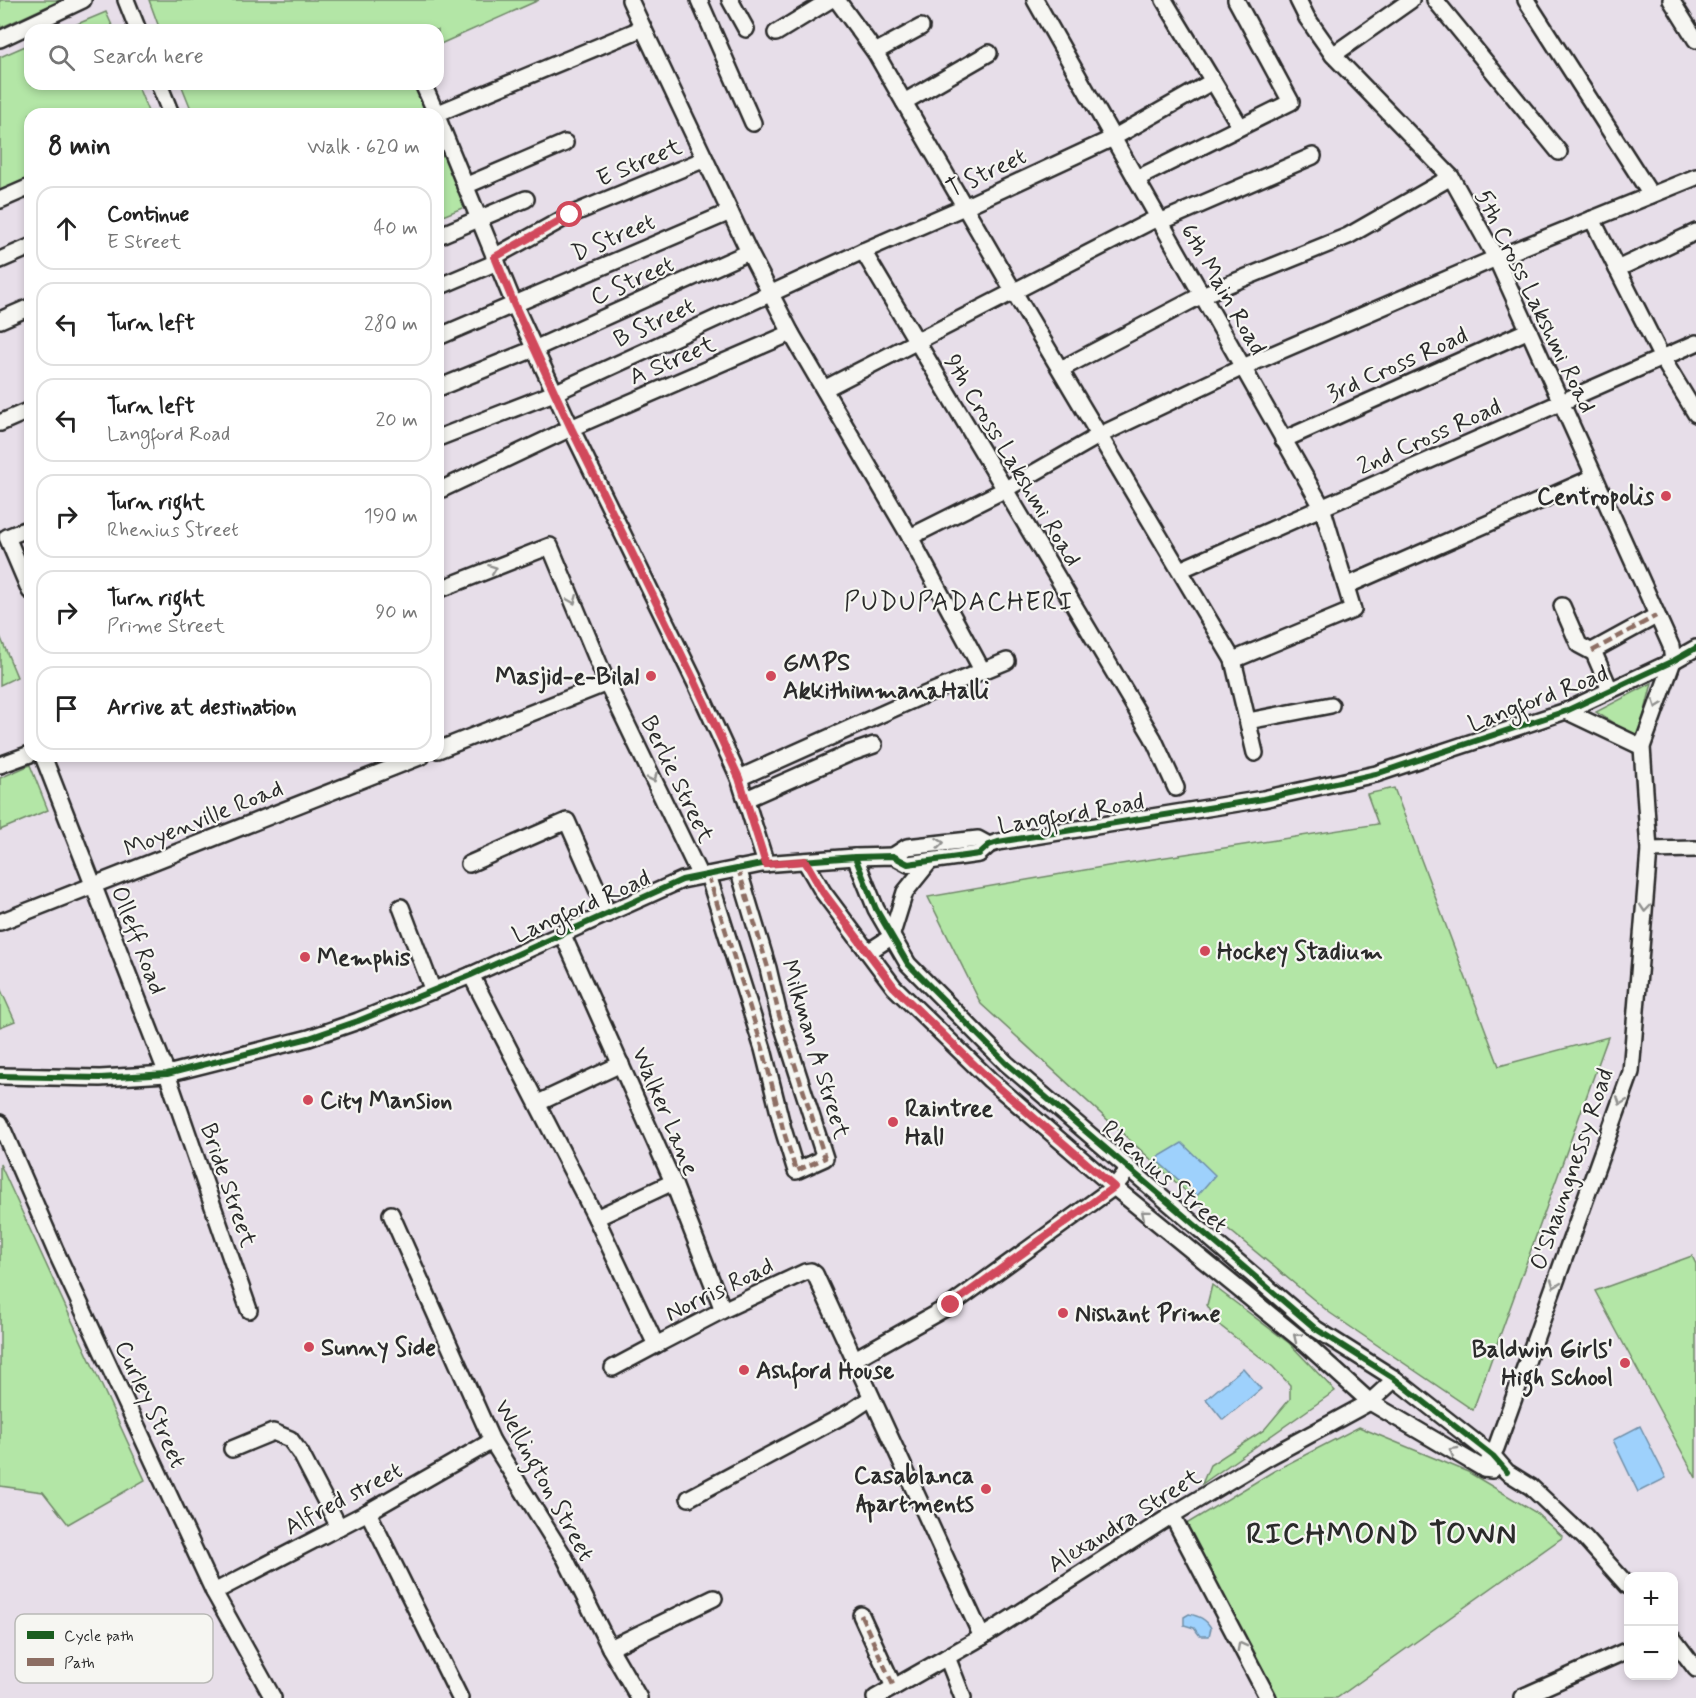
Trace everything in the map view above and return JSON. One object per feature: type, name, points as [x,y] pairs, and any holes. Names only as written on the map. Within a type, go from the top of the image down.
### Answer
[{"type":"street","points":[[32,24],[83,0]]},
{"type":"street","points":[[126,0],[136,24]]},
{"type":"street","points":[[630,0],[749,252],[791,333],[910,537],[982,670]]},
{"type":"street","points":[[699,0],[753,123]]},
{"type":"street","points":[[730,0],[747,29]]},
{"type":"street","points":[[776,33],[830,0]]},
{"type":"street","points":[[837,0],[875,52],[1014,292],[1062,369],[1233,660],[1255,753]]},
{"type":"street","name":"6th Main Road","points":[[1035,0],[1322,507],[1346,586],[1353,610],[1233,660]]},
{"type":"street","points":[[1164,0],[1240,126]]},
{"type":"street","points":[[1136,179],[1291,102],[1258,45],[1236,0]]},
{"type":"street","name":"5th Cross Lakshmi Road","points":[[1298,0],[1307,18],[1333,55],[1451,177],[1496,258],[1671,646],[1673,661]]},
{"type":"street","points":[[1333,55],[1411,0]]},
{"type":"street","points":[[1435,0],[1559,152]]},
{"type":"street","points":[[1526,0],[1651,195]]},
{"type":"street","points":[[1671,0],[1696,40]]},
{"type":"street","points":[[875,52],[921,27]]},
{"type":"street","points":[[0,39],[24,28]]},
{"type":"street","points":[[444,112],[643,28]]},
{"type":"street","points":[[904,102],[989,52]]},
{"type":"street","name":"T Street","points":[[772,293],[1113,138],[1213,81]]},
{"type":"street","points":[[161,90],[169,108]]},
{"type":"street","points":[[426,90],[434,108]]},
{"type":"street","points":[[444,133],[478,219],[554,393],[696,684],[739,778],[766,864]]},
{"type":"street","points":[[465,186],[565,143]]},
{"type":"street","points":[[824,389],[1158,220],[1313,156]]},
{"type":"street","name":"E Street","points":[[444,284],[496,259],[570,215],[705,159]]},
{"type":"street","points":[[1062,369],[1202,295],[1348,236],[1451,177]]},
{"type":"street","points":[[910,537],[1004,490],[1100,435],[1243,367],[1496,258],[1696,177]]},
{"type":"street","points":[[0,200],[24,190]]},
{"type":"street","points":[[444,233],[526,199]]},
{"type":"street","name":"D Street","points":[[444,334],[730,212]]},
{"type":"street","points":[[1592,219],[1662,358],[1696,414]]},
{"type":"street","points":[[1617,269],[1696,232]]},
{"type":"street","points":[[0,260],[24,250]]},
{"type":"street","name":"9th Cross Lakshmi Road","points":[[863,251],[1154,738],[1176,788]]},
{"type":"street","name":"C Street","points":[[444,386],[534,349],[749,252]]},
{"type":"street","name":"B Street","points":[[444,436],[554,393],[772,293]]},
{"type":"street","points":[[0,320],[24,310]]},
{"type":"street","name":"3rd Cross Road","points":[[1283,440],[1529,330]]},
{"type":"street","name":"A Street","points":[[444,483],[791,333]]},
{"type":"street","name":"2nd Cross Road","points":[[1180,570],[1696,343]]},
{"type":"street","points":[[0,423],[24,413]]},
{"type":"street","points":[[1346,586],[1594,477]]},
{"type":"street","points":[[24,530],[7,537],[24,577]]},
{"type":"street","name":"Berlie Street","points":[[444,588],[550,546],[607,683],[704,875]]},
{"type":"street","points":[[1562,606],[1579,645],[1592,651],[1611,690]]},
{"type":"street","points":[[1592,651],[1656,616]]},
{"type":"street","name":"Langford Road","points":[[0,1076],[100,1078],[167,1074],[309,1038],[433,991],[682,880],[704,875],[766,864],[855,857],[893,856],[908,864],[979,854],[989,845],[1263,799],[1376,774],[1566,711],[1696,648]]},
{"type":"street","points":[[739,778],[1007,661]]},
{"type":"street","name":"O'Shaungnessy Road","points":[[1488,1462],[1631,1072],[1650,850],[1642,747],[1673,661]]},
{"type":"street","points":[[444,748],[607,683]]},
{"type":"street","points":[[1248,721],[1331,705]]},
{"type":"street","points":[[1566,711],[1642,747]]},
{"type":"street","points":[[746,799],[874,745]]},
{"type":"street","points":[[0,765],[24,755]]},
{"type":"street","name":"Olleff Road","points":[[45,762],[167,1074]]},
{"type":"street","name":"Moyenville Road","points":[[0,922],[407,762]]},
{"type":"street","points":[[470,864],[567,821],[608,914]]},
{"type":"street","points":[[893,856],[907,847],[978,839],[989,845]]},
{"type":"street","points":[[1650,850],[1696,849]]},
{"type":"street","name":"Rhenius Street","points":[[855,857],[876,909],[908,964],[1006,1063],[1316,1329],[1395,1379],[1437,1412],[1488,1462]]},
{"type":"street","name":"Rhenius Street","points":[[805,861],[823,892],[894,987],[990,1080],[1114,1187],[1306,1344],[1370,1402],[1423,1433],[1488,1462],[1532,1487],[1585,1538],[1624,1581]]},
{"type":"street","points":[[868,952],[891,937],[905,892],[930,861]]},
{"type":"street","name":"Milkman A Street","points":[[704,875],[763,1049],[796,1171],[825,1158],[779,1015],[768,968],[738,868]]},
{"type":"street","points":[[400,907],[433,991]]},
{"type":"street","name":"Walker Lane","points":[[562,933],[673,1182],[723,1310]]},
{"type":"street","name":"Norris Road","points":[[471,975],[596,1218],[656,1345],[723,1310],[805,1272],[811,1271],[818,1278],[853,1360],[982,1637]]},
{"type":"street","points":[[538,1103],[621,1064]]},
{"type":"street","name":"Bride Street","points":[[167,1074],[249,1310]]},
{"type":"street","name":"Curley Street","points":[[0,1123],[56,1252],[214,1592],[273,1698]]},
{"type":"street","points":[[853,1360],[951,1305],[1114,1187],[1129,1169]]},
{"type":"street","points":[[596,1218],[673,1182]]},
{"type":"street","name":"Wellington Street","points":[[391,1214],[492,1441],[565,1558],[610,1648],[639,1698]]},
{"type":"street","points":[[613,1368],[656,1345]]},
{"type":"street","name":"Alexandra Street","points":[[875,1698],[982,1637],[1172,1515],[1267,1458],[1370,1402],[1395,1379]]},
{"type":"street","points":[[689,1498],[872,1398]]},
{"type":"street","points":[[1423,1433],[1437,1412]]},
{"type":"street","points":[[232,1449],[273,1432],[290,1439],[309,1468],[339,1527]]},
{"type":"street","name":"Alfred street","points":[[214,1592],[368,1512],[492,1441]]},
{"type":"street","name":"Alfred street","points":[[368,1512],[460,1698]]},
{"type":"street","points":[[1172,1515],[1268,1698]]},
{"type":"street","points":[[610,1648],[714,1598]]},
{"type":"street","points":[[861,1615],[894,1687]]},
{"type":"street","points":[[1678,1645],[1696,1669]]},
{"type":"street","points":[[1522,1697],[1624,1652]]},
{"type":"street","points":[[946,1657],[963,1698]]},
{"type":"green space","points":[[0,0],[61,0],[0,28]]},
{"type":"green space","points":[[149,0],[539,0],[444,42],[444,24],[158,24]]},
{"type":"green space","points":[[106,12],[111,24],[77,24]]},
{"type":"green space","points":[[24,47],[24,90],[139,90],[147,108],[24,108],[24,183],[0,193],[0,57]]},
{"type":"green space","points":[[183,90],[418,90],[426,108],[191,108]]},
{"type":"green space","points":[[444,151],[467,206],[444,216]]},
{"type":"green space","points":[[0,636],[17,677],[0,685]]},
{"type":"green space","points":[[1652,683],[1638,739],[1596,712]]},
{"type":"green space","points":[[30,765],[48,810],[0,830],[0,778]]},
{"type":"green space","name":"Hockey Stadium","points":[[1394,788],[1499,1066],[1608,1037],[1473,1410],[1330,1313],[1216,1219],[981,1004],[928,897],[1378,824],[1367,794]]},
{"type":"green space","points":[[0,988],[15,1021],[0,1027]]},
{"type":"green space","points":[[0,1164],[145,1480],[68,1524],[43,1492],[0,1486]]},
{"type":"green space","points":[[1692,1256],[1696,1264],[1696,1478],[1595,1291]]},
{"type":"green space","points":[[1212,1285],[1289,1343],[1335,1391],[1202,1484],[1210,1465],[1264,1430],[1290,1399],[1290,1385],[1273,1367],[1218,1324],[1207,1305]]},
{"type":"green space","points":[[1359,1427],[1468,1472],[1535,1512],[1563,1537],[1337,1698],[1275,1698],[1183,1526],[1274,1471]]},
{"type":"water","points":[[1182,1143],[1215,1175],[1197,1196],[1155,1159]]},
{"type":"water","points":[[1243,1368],[1261,1389],[1223,1420],[1206,1399]]},
{"type":"water","points":[[1640,1426],[1666,1478],[1638,1492],[1613,1440]]},
{"type":"water","points":[[1189,1614],[1207,1622],[1211,1628],[1209,1636],[1200,1636],[1194,1628],[1184,1625],[1184,1617]]},
{"type":"marked path","points":[[1592,651],[1656,616]]},
{"type":"marked path","points":[[708,875],[763,1049],[796,1171],[825,1158],[779,1015],[768,968],[738,868]]},
{"type":"marked path","points":[[861,1615],[894,1687]]},
{"type":"cycle path","points":[[0,1076],[100,1078],[167,1074],[309,1038],[358,1021],[471,975],[682,880],[762,864],[893,856],[908,864],[979,854],[989,845],[998,842],[1263,799],[1376,774],[1566,711],[1696,648]]},
{"type":"cycle path","points":[[855,857],[876,909],[908,964],[1006,1063],[1316,1329],[1395,1379],[1493,1456],[1507,1472]]},
{"type":"place","name":"Centropolis","points":[[1666,496]]},
{"type":"place","name":"Masjid-e-Bilal","points":[[651,676]]},
{"type":"place","name":"GMPS AkkithimmanaHalli","points":[[771,676]]},
{"type":"place","name":"Hockey Stadium","points":[[1205,951]]},
{"type":"place","name":"Memphis","points":[[305,957]]},
{"type":"place","name":"City Mansion","points":[[308,1100]]},
{"type":"place","name":"Raintree Hall","points":[[893,1122]]},
{"type":"place","name":"Nishant Prime","points":[[1063,1313]]},
{"type":"place","name":"Sunny Side","points":[[309,1347]]},
{"type":"place","name":"Baldwin Girls' High School","points":[[1625,1363]]},
{"type":"place","name":"Ashford House","points":[[744,1370]]},
{"type":"place","name":"Casablanca Apartments","points":[[986,1489]]},
{"type":"district","name":"PUDUPADACHERI","points":[[959,601]]},
{"type":"district","name":"RICHMOND TOWN","points":[[1382,1533]]},
{"type":"route","points":[[570,215],[495,257],[571,428],[696,684],[739,778],[766,864],[805,861],[823,892],[894,987],[990,1080],[1114,1187],[951,1305]]}]
